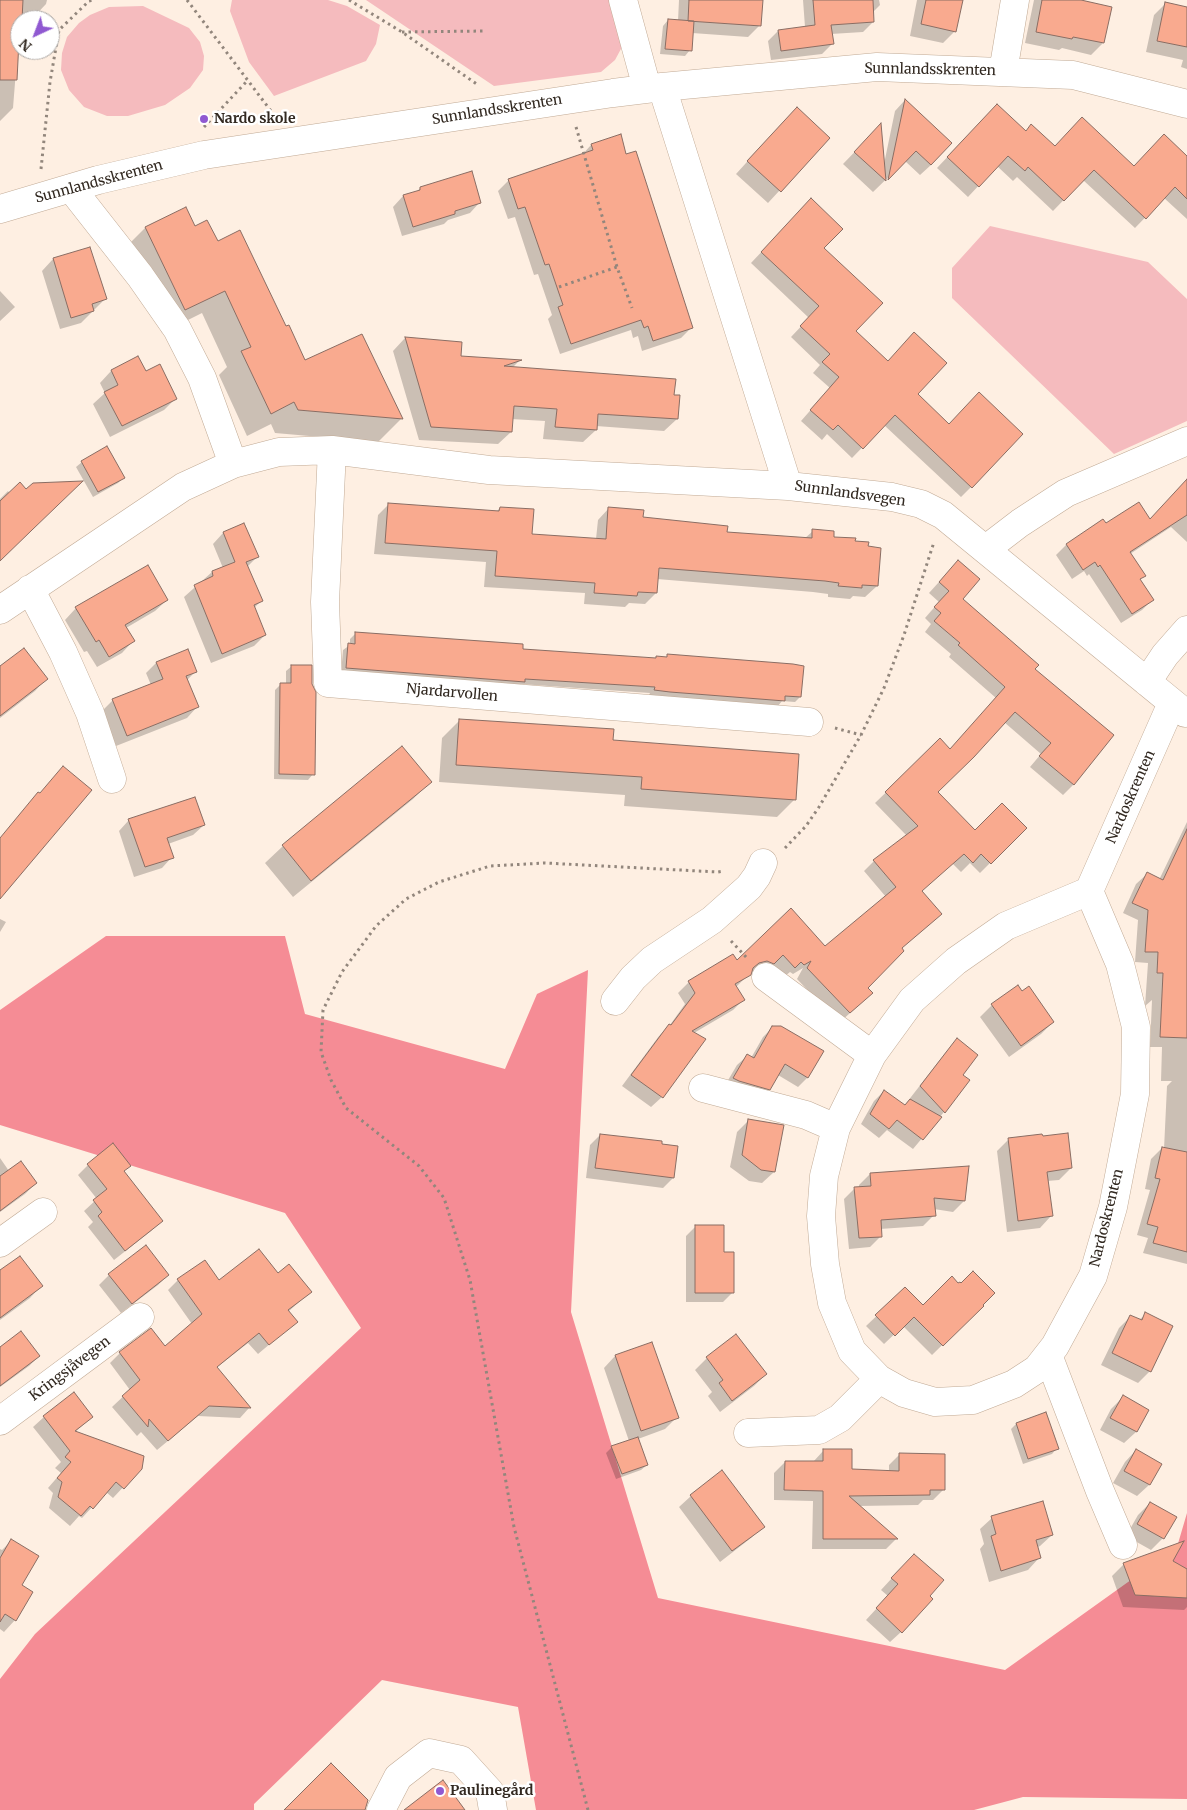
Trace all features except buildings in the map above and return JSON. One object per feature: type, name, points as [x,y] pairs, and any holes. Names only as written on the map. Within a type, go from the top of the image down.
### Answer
[{"type":"street","name":"Sunnlandsvegen","points":[[623,0],[788,486],[892,497],[921,504],[942,514],[1180,708]]},
{"type":"street","name":"Sunnlandsskrenten","points":[[1003,72],[1015,0]]},
{"type":"street","name":"Sunnlandsskrenten","points":[[0,209],[98,180],[204,155],[654,87],[877,67],[1072,75],[1187,104]]},
{"type":"street","points":[[71,188],[140,276],[177,329],[202,378],[233,464]]},
{"type":"street","points":[[986,549],[1020,523],[1066,493],[1187,441]]},
{"type":"street","points":[[0,610],[183,487],[233,464],[278,452],[332,450],[489,470],[788,486]]},
{"type":"street","name":"Njardarvollen","points":[[332,450],[325,602],[328,683],[809,722]]},
{"type":"street","points":[[30,589],[63,652],[90,713],[112,779]]},
{"type":"street","points":[[1147,682],[1165,655],[1187,630]]},
{"type":"street","name":"Nardoskrenten","points":[[1090,891],[1120,964],[1136,1027],[1135,1094],[1113,1207],[1092,1276],[1055,1346],[1037,1369],[1014,1384],[973,1400],[935,1402],[904,1393],[879,1379],[852,1352],[832,1303],[824,1264],[821,1216],[824,1176],[836,1128],[872,1055],[912,1000],[956,961],[1006,926],[1090,891],[1180,708]]},
{"type":"street","points":[[615,1001],[633,978],[652,960],[712,920],[749,887],[763,863]]},
{"type":"street","points":[[766,977],[872,1055]]},
{"type":"street","points":[[703,1088],[806,1115],[836,1128]]},
{"type":"street","points":[[0,1243],[43,1212]]},
{"type":"street","name":"Kringsjåvegen","points":[[0,1421],[140,1316]]},
{"type":"street","points":[[1048,1355],[1100,1491],[1123,1545]]},
{"type":"street","points":[[748,1433],[819,1430],[840,1418],[879,1379]]},
{"type":"street","points":[[382,1810],[398,1777],[429,1753],[461,1760],[490,1792],[494,1810]]},
{"type":"path","points":[[40,170],[50,82],[59,30],[93,0]]},
{"type":"path","points":[[187,0],[275,117]]},
{"type":"path","points":[[349,0],[402,32],[482,88]]},
{"type":"path","points":[[402,32],[485,31]]},
{"type":"path","points":[[198,133],[248,80]]},
{"type":"path","points":[[568,100],[617,267],[632,308]]},
{"type":"path","points":[[559,287],[617,267]]},
{"type":"path","points":[[588,1810],[514,1527],[470,1280],[444,1198],[418,1166],[346,1108],[331,1080],[321,1052],[323,1010],[342,972],[376,926],[406,899],[439,882],[490,866],[545,863],[718,872],[763,863],[788,846],[806,826],[861,735],[884,688],[904,636],[942,514]]},
{"type":"shaded area","points":[[232,0],[328,0],[347,6],[380,25],[376,44],[366,61],[274,96],[249,62],[230,11]]},
{"type":"shaded area","points":[[366,0],[610,0],[622,47],[615,60],[601,72],[494,86]]},
{"type":"shaded area","points":[[143,6],[189,28],[200,42],[204,56],[203,70],[190,88],[165,105],[128,116],[107,116],[84,107],[69,90],[61,70],[62,53],[67,37],[79,23],[90,15],[109,7]]},
{"type":"shaded area","points":[[990,226],[1148,262],[1187,299],[1187,421],[1114,454],[952,298],[952,268]]},
{"type":"shaded area","points":[[106,936],[285,936],[305,1014],[505,1069],[537,994],[588,970],[571,1312],[658,1598],[1005,1670],[1177,1547],[1187,1513],[1187,1799],[1023,1797],[974,1810],[536,1810],[518,1707],[382,1680],[254,1804],[254,1810],[0,1810],[0,1679],[35,1634],[361,1328],[285,1213],[0,1125],[0,1010]]},
{"type":"place","name":"Nardo skole","points":[[204,119]]},
{"type":"place","name":"Paulinegård","points":[[440,1791]]}]
